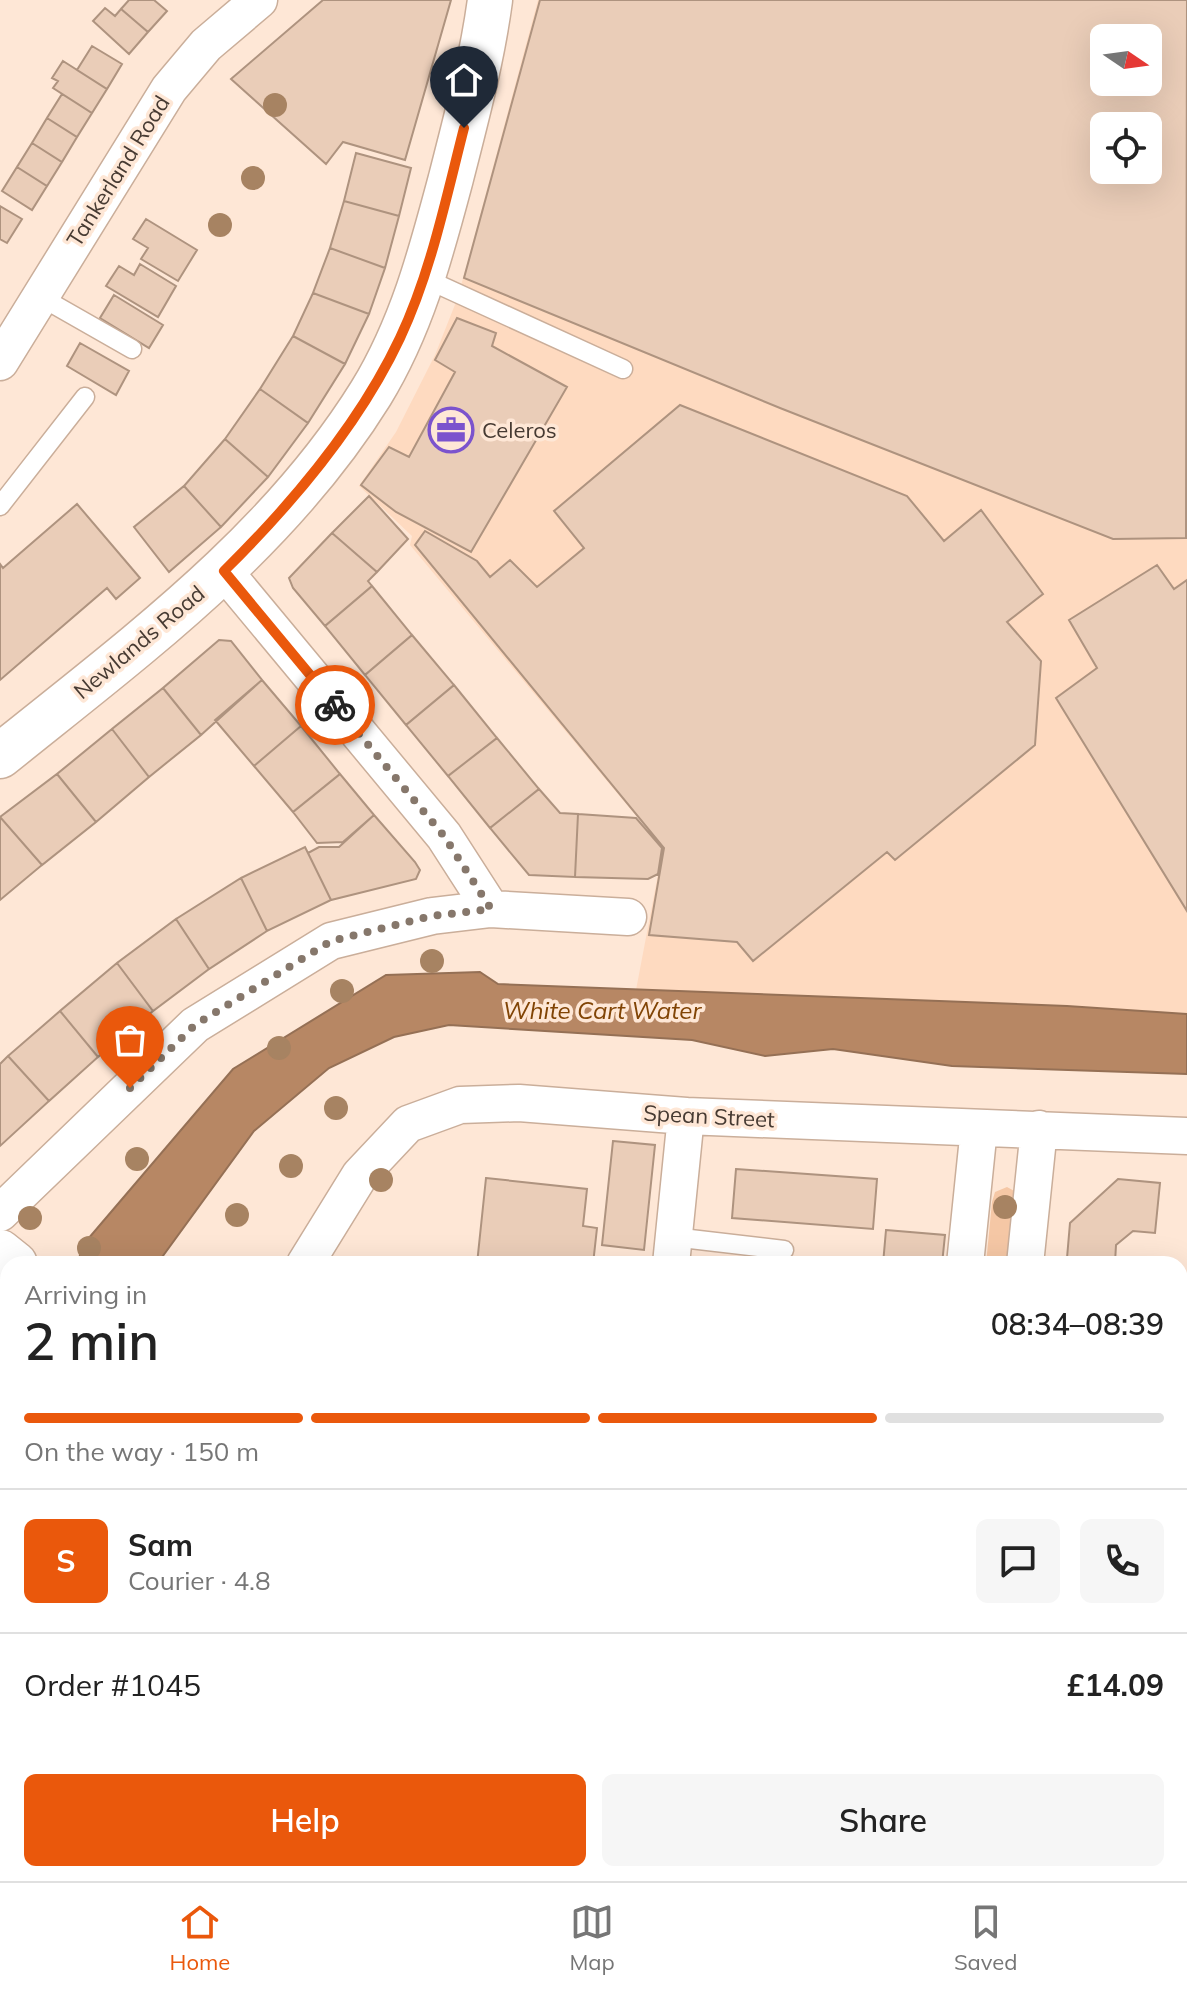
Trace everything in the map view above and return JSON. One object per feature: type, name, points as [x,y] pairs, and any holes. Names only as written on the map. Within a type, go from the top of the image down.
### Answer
[{"type":"street","name":"Tankerland Road","points":[[0,362],[169,89],[206,45],[259,0]]},
{"type":"street","name":"Newlands Road","points":[[0,756],[224,571],[280,513],[370,393],[400,338],[424,278],[472,98],[490,0]]},
{"type":"street","points":[[224,571],[444,836],[491,909]]},
{"type":"street","points":[[0,1213],[195,1025],[331,941],[432,916],[491,909],[628,917]]},
{"type":"street","name":"Spean Street","points":[[310,1256],[360,1175],[408,1124],[460,1105],[519,1103],[686,1116],[1187,1136]]},
{"type":"street","points":[[672,1250],[686,1116]]},
{"type":"street","points":[[966,1256],[979,1128]]},
{"type":"street","points":[[1026,1256],[1039,1129]]},
{"type":"lane","points":[[424,278],[623,369]]},
{"type":"lane","points":[[39,296],[132,349]]},
{"type":"lane","points":[[0,506],[85,397]]},
{"type":"lane","points":[[672,1250],[784,1250]]},
{"type":"shaded area","points":[[538,0],[1187,0],[1187,1014],[1067,1006],[636,990],[663,848],[410,545],[412,536],[359,486],[396,432],[435,355],[458,297]]},
{"type":"shaded area","points":[[1007,1187],[1018,1193],[1014,1256],[987,1256],[995,1192]]},
{"type":"water","name":"White Cart Water","points":[[480,972],[498,984],[1067,1006],[1187,1014],[1187,1074],[952,1066],[833,1049],[765,1056],[692,1040],[449,1025],[394,1037],[329,1068],[254,1131],[163,1256],[80,1256],[82,1246],[233,1069],[386,975]]},
{"type":"building","points":[[129,0],[154,0],[167,11],[148,32],[121,9]]},
{"type":"building","points":[[323,0],[451,0],[405,160],[343,142],[326,164],[231,79]]},
{"type":"building","points":[[540,0],[1187,0],[1186,538],[1113,539],[780,408],[464,278]]},
{"type":"building","points":[[105,8],[115,16],[121,9],[148,32],[129,54],[93,21]]},
{"type":"building","points":[[92,46],[122,64],[107,89],[77,70]]},
{"type":"building","points":[[63,61],[107,89],[92,113],[53,88],[58,81],[52,78]]},
{"type":"building","points":[[62,94],[92,113],[77,137],[47,118]]},
{"type":"building","points":[[47,118],[77,137],[62,162],[32,143]]},
{"type":"building","points":[[32,143],[62,162],[47,186],[17,167]]},
{"type":"building","points":[[356,153],[411,168],[399,216],[344,201]]},
{"type":"building","points":[[17,167],[47,186],[32,210],[2,191]]},
{"type":"building","points":[[344,201],[399,216],[385,268],[330,248]]},
{"type":"building","points":[[0,206],[22,219],[7,243],[0,239]]},
{"type":"building","points":[[146,219],[197,250],[178,281],[141,259],[148,248],[133,239]]},
{"type":"building","points":[[330,248],[385,268],[369,314],[313,293]]},
{"type":"building","points":[[140,264],[176,286],[158,317],[106,286],[119,266],[134,275]]},
{"type":"building","points":[[313,293],[369,314],[345,364],[293,336]]},
{"type":"building","points":[[114,295],[163,325],[149,348],[100,318]]},
{"type":"building","points":[[457,318],[496,333],[492,346],[567,387],[471,552],[396,512],[361,485],[389,447],[409,457],[455,372],[435,360]]},
{"type":"building","points":[[293,336],[345,364],[308,423],[260,389]]},
{"type":"building","points":[[80,343],[129,371],[116,395],[67,366]]},
{"type":"building","points":[[260,389],[308,423],[268,477],[225,439]]},
{"type":"building","points":[[680,405],[907,496],[944,541],[981,510],[1043,594],[1007,622],[1041,661],[1035,745],[895,860],[887,852],[753,961],[737,942],[649,935],[664,848],[415,545],[425,531],[477,561],[490,577],[510,560],[537,587],[584,548],[554,511]]},
{"type":"building","points":[[225,439],[268,477],[221,527],[184,486]]},
{"type":"building","points":[[184,486],[221,527],[169,572],[134,527]]},
{"type":"building","points":[[369,496],[408,539],[377,572],[332,533]]},
{"type":"building","points":[[77,504],[140,578],[116,599],[107,588],[0,680],[0,564],[3,568]]},
{"type":"building","points":[[332,533],[377,572],[368,581],[372,586],[325,626],[293,588],[289,578]]},
{"type":"building","points":[[1157,565],[1174,589],[1187,580],[1187,911],[1056,698],[1097,668],[1069,620]]},
{"type":"building","points":[[372,586],[412,635],[365,675],[325,626]]},
{"type":"building","points":[[412,635],[454,685],[406,725],[365,675]]},
{"type":"building","points":[[219,640],[231,641],[262,680],[201,735],[163,688]]},
{"type":"building","points":[[262,680],[301,726],[254,766],[215,720]]},
{"type":"building","points":[[454,685],[497,738],[448,776],[406,725]]},
{"type":"building","points":[[163,688],[201,735],[149,777],[112,729]]},
{"type":"building","points":[[301,726],[340,774],[293,812],[254,766]]},
{"type":"building","points":[[112,729],[149,777],[96,822],[57,774]]},
{"type":"building","points":[[497,738],[539,789],[490,828],[448,776]]},
{"type":"building","points":[[57,774],[96,822],[42,865],[0,817]]},
{"type":"building","points":[[340,774],[374,815],[343,842],[317,843],[293,812]]},
{"type":"building","points":[[539,789],[560,813],[578,814],[575,877],[529,875],[490,828]]},
{"type":"building","points":[[578,814],[636,818],[662,848],[658,874],[648,879],[575,877]]},
{"type":"building","points":[[374,815],[415,862],[420,870],[416,879],[331,900],[308,853],[319,847],[339,847]]},
{"type":"building","points":[[0,817],[42,865],[0,900]]},
{"type":"building","points":[[305,847],[331,900],[267,931],[241,878]]},
{"type":"building","points":[[241,878],[267,931],[209,969],[176,919]]},
{"type":"building","points":[[176,919],[209,969],[153,1011],[117,963]]},
{"type":"building","points":[[117,963],[153,1011],[98,1057],[60,1011]]},
{"type":"building","points":[[60,1011],[98,1057],[49,1101],[8,1056]]},
{"type":"building","points":[[8,1056],[49,1101],[0,1146],[0,1064]]},
{"type":"building","points":[[613,1141],[655,1145],[644,1250],[602,1245]]},
{"type":"building","points":[[736,1169],[877,1179],[873,1229],[732,1218]]},
{"type":"building","points":[[486,1178],[587,1189],[583,1226],[597,1228],[594,1256],[478,1256]]},
{"type":"building","points":[[1118,1179],[1160,1183],[1155,1233],[1133,1231],[1116,1245],[1115,1256],[1067,1256],[1070,1223]]},
{"type":"building","points":[[886,1230],[945,1235],[943,1256],[884,1256]]},
{"type":"way so far","points":[[130,1088],[195,1025],[331,941],[432,916],[491,909],[444,836],[335,705]]},
{"type":"place","name":"Celeros","points":[[451,430]]},
{"type":"route","points":[[335,705],[224,571],[280,513],[325,457],[370,393],[400,338],[424,278],[464,128]]}]
